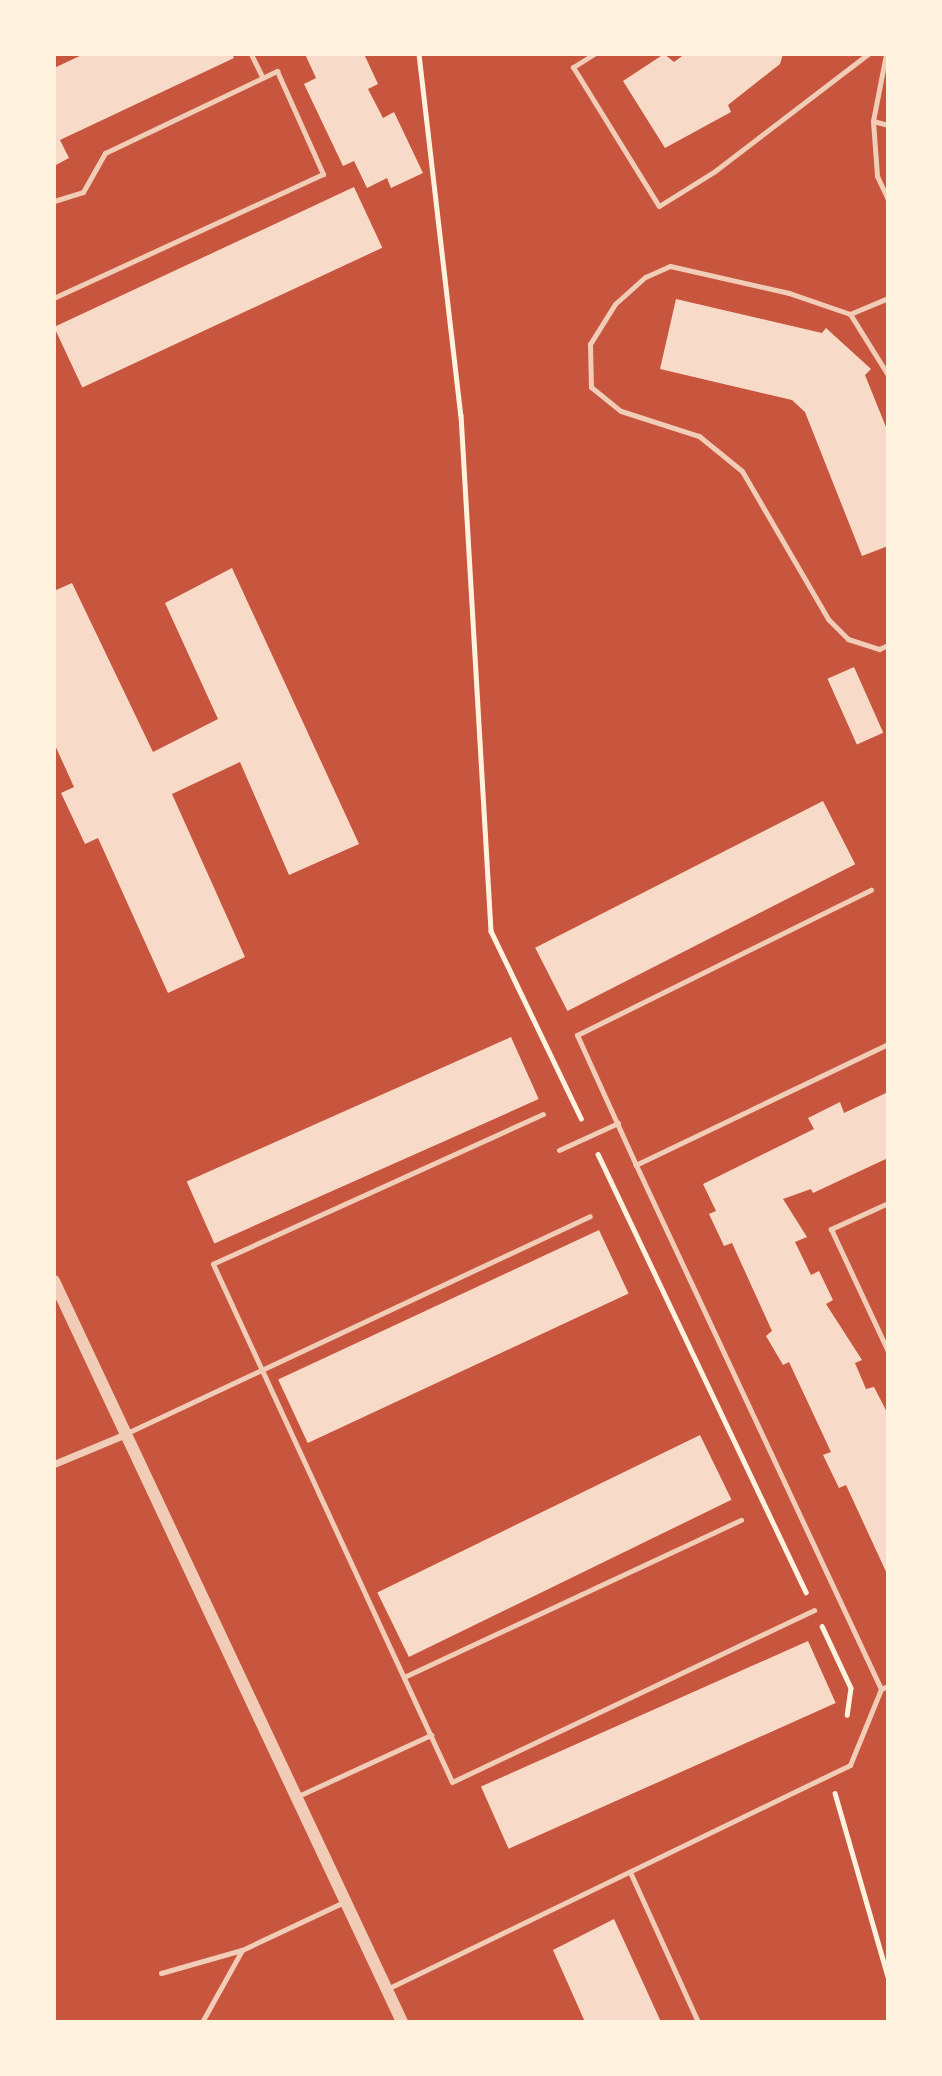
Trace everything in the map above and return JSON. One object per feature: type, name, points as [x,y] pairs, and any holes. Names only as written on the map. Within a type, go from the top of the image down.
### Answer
[{"type":"street","points":[[54,1281],[402,2022]]},
{"type":"street","points":[[54,1464],[125,1434]]},
{"type":"lane","points":[[251,54],[262,77]]},
{"type":"lane","points":[[594,54],[573,67],[659,206],[715,171],[869,54]]},
{"type":"lane","points":[[886,54],[873,121],[877,176],[888,200]]},
{"type":"lane","points":[[54,201],[83,192],[105,153],[277,71],[323,174],[54,298]]},
{"type":"lane","points":[[873,121],[888,125]]},
{"type":"lane","points":[[888,375],[850,314],[789,293],[670,267],[645,277],[615,304],[590,344],[591,387],[621,411],[699,436],[742,471],[828,619],[848,639],[879,649],[888,645]]},
{"type":"lane","points":[[850,314],[888,298]]},
{"type":"lane","points":[[871,890],[576,1035],[881,1689]]},
{"type":"lane","points":[[636,1165],[888,1044]]},
{"type":"lane","points":[[543,1114],[213,1265],[452,1782],[814,1610]]},
{"type":"lane","points":[[559,1150],[618,1123]]},
{"type":"lane","points":[[888,1203],[831,1229],[888,1351]]},
{"type":"lane","points":[[125,1434],[590,1216]]},
{"type":"lane","points":[[404,1677],[741,1520]]},
{"type":"lane","points":[[387,1989],[850,1765],[881,1689],[888,1686]]},
{"type":"lane","points":[[296,1797],[431,1735]]},
{"type":"lane","points":[[630,1872],[698,2022]]},
{"type":"lane","points":[[162,1973],[242,1950],[345,1901]]},
{"type":"lane","points":[[202,2022],[242,1950]]},
{"type":"building","points":[[84,54],[232,54],[234,58],[60,140],[69,158],[54,166],[54,68]]},
{"type":"building","points":[[305,54],[364,54],[378,84],[368,89],[383,118],[394,112],[423,173],[391,188],[387,178],[367,188],[354,161],[343,166],[304,84],[316,78]]},
{"type":"building","points":[[664,54],[674,62],[685,54],[783,54],[780,64],[728,105],[731,112],[665,148],[623,81]]},
{"type":"building","points":[[354,187],[382,248],[82,388],[54,327]]},
{"type":"building","points":[[676,299],[822,333],[826,328],[871,369],[865,375],[888,432],[888,546],[862,556],[805,412],[792,400],[660,369]]},
{"type":"building","points":[[232,568],[359,844],[289,875],[240,762],[172,794],[245,957],[168,993],[98,838],[85,844],[61,793],[74,787],[54,743],[54,591],[72,583],[153,752],[218,719],[165,603]]},
{"type":"building","points":[[854,667],[883,733],[857,745],[828,679]]},
{"type":"building","points":[[823,801],[855,864],[567,1011],[535,948]]},
{"type":"building","points":[[511,1037],[539,1099],[214,1244],[187,1181]]},
{"type":"building","points":[[888,1092],[888,1158],[813,1193],[811,1189],[783,1199],[807,1237],[795,1242],[811,1275],[819,1271],[833,1300],[826,1304],[862,1360],[855,1363],[866,1389],[874,1387],[888,1414],[888,1576],[846,1485],[839,1488],[823,1455],[831,1452],[789,1362],[783,1365],[766,1336],[772,1331],[732,1243],[724,1246],[709,1214],[716,1211],[703,1184],[814,1129],[808,1118],[840,1102],[844,1113]]},
{"type":"building","points":[[599,1230],[629,1293],[308,1443],[278,1380]]},
{"type":"building","points":[[700,1435],[732,1500],[409,1657],[377,1592]]},
{"type":"building","points":[[808,1641],[836,1703],[509,1849],[481,1787]]},
{"type":"building","points":[[614,1919],[661,2022],[585,2022],[553,1950]]}]
